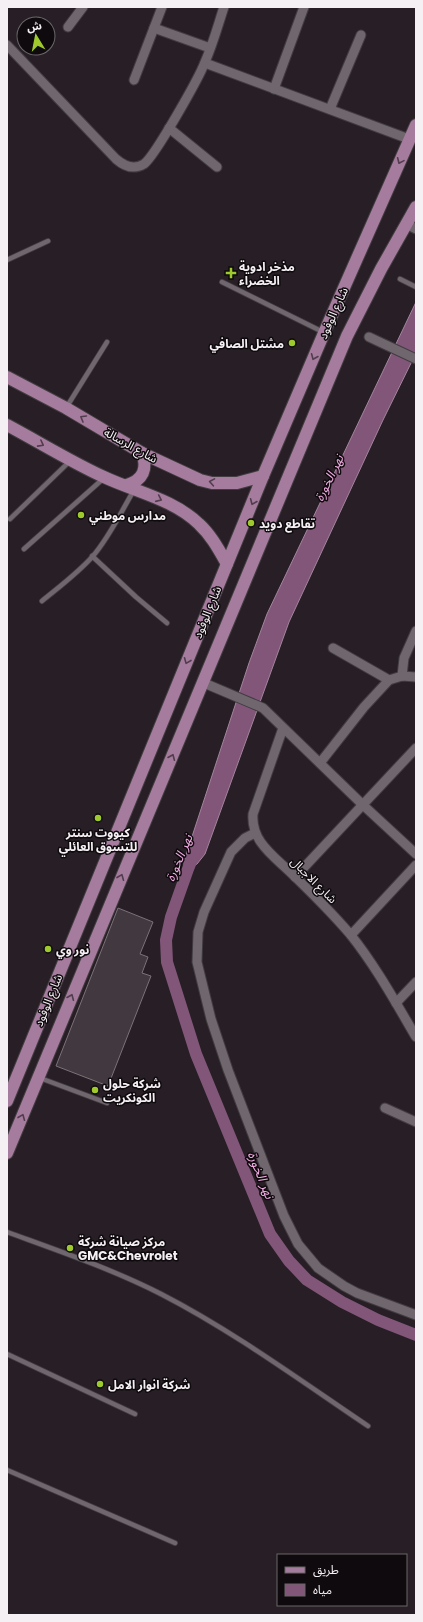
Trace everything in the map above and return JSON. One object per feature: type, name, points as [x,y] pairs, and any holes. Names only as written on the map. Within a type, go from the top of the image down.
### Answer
[{"type":"main road","name":"شارع الوفود","points":[[8,1095],[324,333],[416,125]]},
{"type":"main road","name":"شارع الوفود","points":[[7,1154],[347,336],[381,269],[411,227],[416,207]]},
{"type":"main road","name":"شارع الرسالة","points":[[7,377],[66,408],[142,453],[189,475],[212,483],[237,483],[264,476]]},
{"type":"main road","points":[[7,425],[104,477],[171,504],[191,517],[208,534],[227,564]]},
{"type":"main road","points":[[131,487],[138,480],[145,469],[145,461],[142,453]]},
{"type":"street","points":[[68,27],[83,7]]},
{"type":"street","points":[[134,80],[162,7]]},
{"type":"street","points":[[7,45],[116,159],[125,165],[135,167],[145,163],[149,159],[169,128],[205,63],[224,7]]},
{"type":"street","points":[[274,89],[304,7]]},
{"type":"street","points":[[154,28],[210,48]]},
{"type":"street","points":[[330,109],[361,35]]},
{"type":"street","points":[[205,63],[409,139]]},
{"type":"street","points":[[169,128],[217,167]]},
{"type":"street","points":[[369,337],[416,359]]},
{"type":"street","points":[[402,676],[404,658],[416,631]]},
{"type":"street","points":[[333,648],[390,680]]},
{"type":"street","points":[[320,763],[364,707],[390,680],[402,676],[416,677]]},
{"type":"street","points":[[204,683],[263,708],[416,854]]},
{"type":"street","name":"شارع الاجبال","points":[[284,728],[254,807],[252,822],[255,833],[265,848],[323,904],[351,935],[396,1003],[416,1037]]},
{"type":"street","points":[[295,877],[416,748]]},
{"type":"street","points":[[255,833],[245,838],[231,852],[204,912],[198,932],[197,962],[211,1019],[231,1077],[284,1216],[298,1244],[318,1268],[344,1286],[416,1315]]},
{"type":"street","points":[[351,935],[416,865]]},
{"type":"street","points":[[396,1003],[416,982]]},
{"type":"street","points":[[385,1108],[416,1122]]},
{"type":"lane","points":[[7,260],[48,242]]},
{"type":"lane","points":[[400,279],[416,287]]},
{"type":"lane","points":[[222,282],[324,333]]},
{"type":"lane","points":[[66,408],[107,342]]},
{"type":"lane","points":[[10,519],[72,460]]},
{"type":"lane","points":[[24,549],[104,477]]},
{"type":"lane","points":[[42,601],[92,556],[106,537],[131,487]]},
{"type":"lane","points":[[92,556],[136,598],[167,623]]},
{"type":"lane","points":[[38,1077],[107,1103]]},
{"type":"lane","points":[[7,1232],[110,1270],[162,1295],[265,1356],[368,1426]]},
{"type":"lane","points":[[7,1354],[135,1414]]},
{"type":"lane","points":[[7,1470],[175,1544]]},
{"type":"water","name":"نهر الخورة","points":[[416,302],[416,353],[383,420],[289,622],[205,854],[197,864],[188,869],[184,865],[184,861],[249,663],[267,614]]},
{"type":"building","points":[[118,908],[153,922],[140,954],[148,957],[142,973],[151,976],[108,1086],[56,1066]]},
{"type":"waterway","name":"نهر الخورة","points":[[194,854],[171,917],[166,940],[167,962],[196,1054],[270,1234],[289,1261],[307,1280],[342,1302],[378,1320],[416,1335]]},
{"type":"place","name":"مذخر ادوية الخضراء","points":[[231,273]]},
{"type":"place","name":"مشتل الصافي","points":[[292,343]]},
{"type":"place","name":"مدارس موطني","points":[[81,515]]},
{"type":"place","name":"تقاطع دويد","points":[[251,523]]},
{"type":"place","name":"كيووت سنتر للتسوق العائلي","points":[[98,818]]},
{"type":"place","name":"نور وي","points":[[48,949]]},
{"type":"place","name":"شركة حلول الكونكريت","points":[[95,1090]]},
{"type":"place","name":"مركز صيانة شركة GMC&Chevrolet","points":[[70,1248]]},
{"type":"place","name":"شركة انوار الامل","points":[[100,1384]]}]
